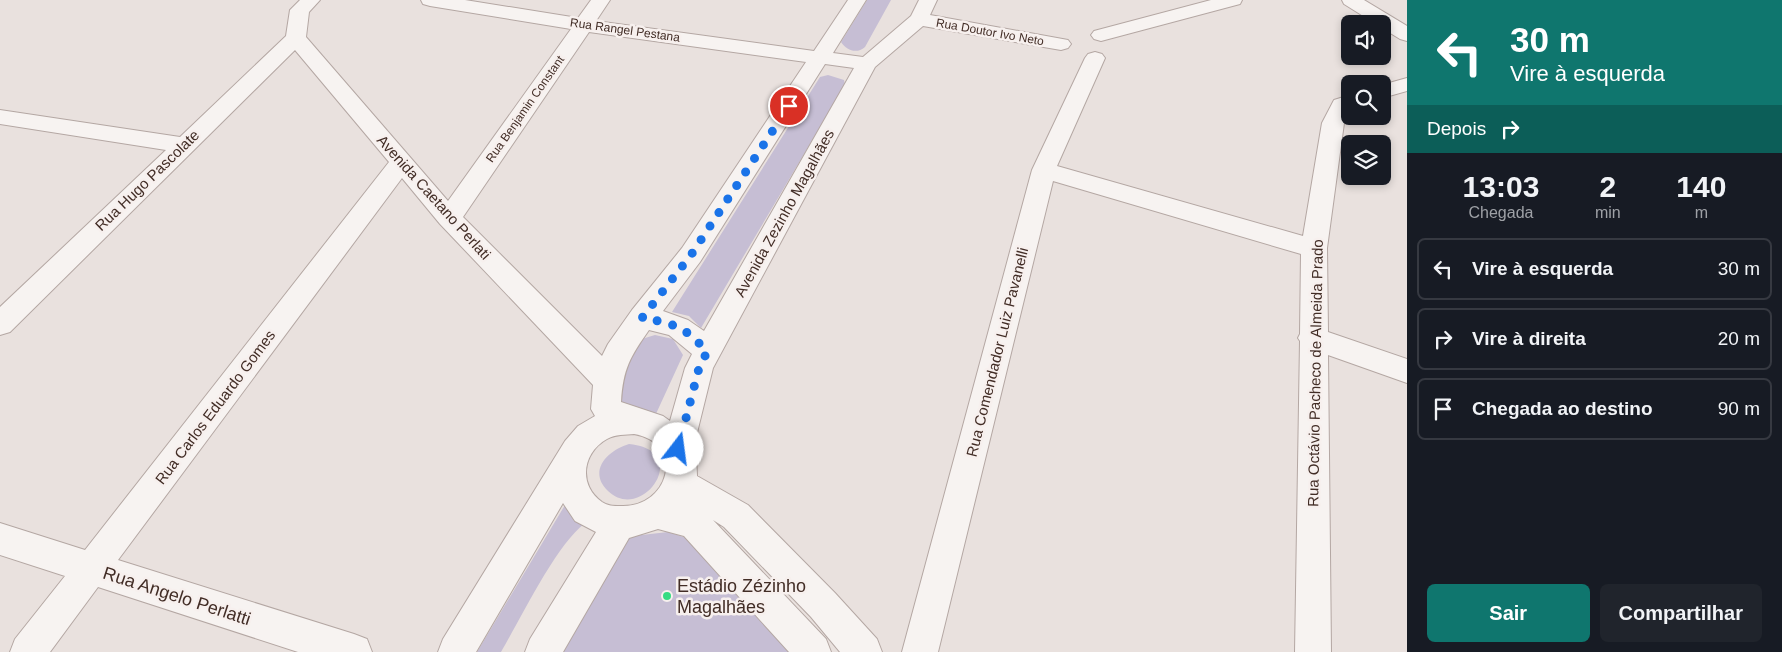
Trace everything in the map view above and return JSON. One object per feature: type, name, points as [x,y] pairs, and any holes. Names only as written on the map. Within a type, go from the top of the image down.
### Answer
[{"type":"street","points":[[296,38],[300,10],[311,0]]},
{"type":"street","name":"Rua Rangel Pestana","points":[[430,0],[584,25],[868,64]]},
{"type":"street","name":"Rua Benjamin Constant","points":[[448,218],[601,0]]},
{"type":"street","points":[[573,457],[570,475],[573,492],[583,508],[599,519],[618,524],[639,522],[658,514],[672,500],[681,483],[683,465],[678,449],[667,435],[652,425],[634,421],[606,408],[608,381],[618,352],[691,255],[857,0]]},
{"type":"street","points":[[1082,39],[1233,0]]},
{"type":"street","points":[[1352,0],[1407,35]]},
{"type":"street","name":"Rua Doutor Ivo Neto","points":[[924,10],[1082,39]]},
{"type":"street","name":"Avenida Zezinho Magalhães","points":[[678,449],[699,368],[868,64],[924,10]]},
{"type":"street","name":"Rua Hugo Pascolate","points":[[0,324],[183,145],[296,38]]},
{"type":"street","name":"Avenida Caetano Perlati","points":[[296,38],[448,218],[608,381]]},
{"type":"street","name":"Rua Comendador Luiz Pavanelli","points":[[920,652],[1044,170],[1082,39]]},
{"type":"street","points":[[1391,89],[1407,84]]},
{"type":"street","name":"Rua Octávio Pacheco de Almeida Prado","points":[[1313,652],[1312,338],[1314,248],[1333,123],[1341,107]]},
{"type":"street","points":[[0,117],[183,145]]},
{"type":"street","name":"Rua Carlos Eduardo Gomes","points":[[28,652],[401,162]]},
{"type":"street","points":[[1044,170],[1314,248]]},
{"type":"street","points":[[642,318],[667,322],[682,327],[695,337],[707,352]]},
{"type":"street","points":[[1312,338],[1407,371]]},
{"type":"street","points":[[456,652],[582,442],[597,430],[615,422],[634,421]]},
{"type":"street","points":[[681,483],[736,516],[823,605],[864,652]]},
{"type":"street","points":[[658,514],[694,522],[814,652]]},
{"type":"street","points":[[543,652],[618,524]]},
{"type":"street","name":"Rua Angelo Perlatti","points":[[0,539],[354,652]]},
{"type":"shaded area","points":[[867,0],[891,0],[865,47],[852,51],[841,42]]},
{"type":"shaded area","points":[[828,75],[844,80],[845,85],[701,328],[689,316],[672,312],[820,77]]},
{"type":"shaded area","points":[[655,335],[673,339],[683,355],[655,416],[622,411],[621,354],[635,341]]},
{"type":"shaded area","points":[[629,444],[648,449],[658,459],[660,470],[656,482],[647,492],[635,498],[621,499],[608,491],[602,483],[599,476],[600,469],[608,456]]},
{"type":"shaded area","points":[[565,505],[585,523],[562,548],[501,652],[477,652]]},
{"type":"shaded area","name":"Estádio Zézinho Magalhães","points":[[668,532],[696,541],[791,652],[558,652],[624,537]]},
{"type":"place","name":"Estádio Zézinho Magalhães","points":[[667,596]]},
{"type":"route","points":[[678,449],[699,368],[707,352],[695,337],[682,327],[667,322],[642,318],[691,255],[789,106]]}]
